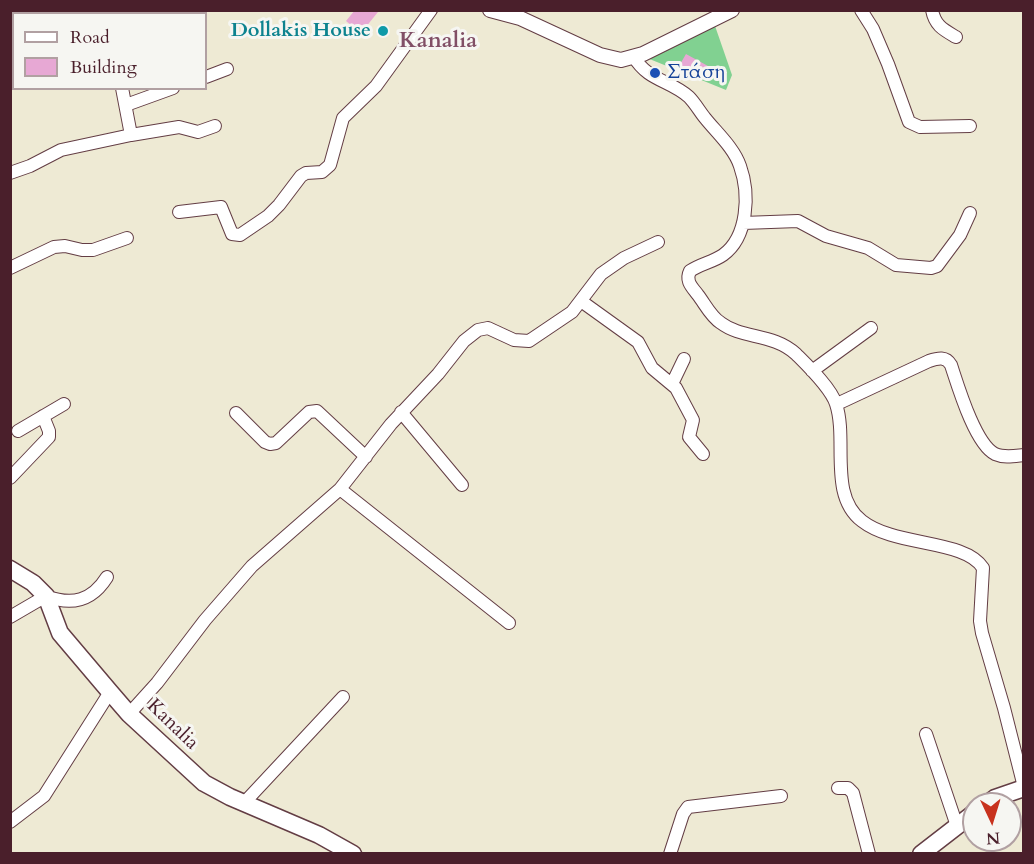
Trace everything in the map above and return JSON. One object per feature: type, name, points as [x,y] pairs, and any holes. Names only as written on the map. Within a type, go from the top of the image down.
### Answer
[{"type":"main road","name":"Kanalia","points":[[10,569],[33,583],[46,596],[60,633],[129,714],[204,783],[298,825],[353,854]]},
{"type":"main road","points":[[921,854],[962,822]]},
{"type":"street","points":[[179,212],[221,207],[231,232],[237,236],[268,216],[301,176],[306,173],[322,172],[328,168],[343,118],[376,86],[431,10]]},
{"type":"street","points":[[490,10],[522,14],[607,58],[621,60],[671,42],[732,10]]},
{"type":"street","points":[[861,10],[873,29],[909,122],[920,127],[970,126]]},
{"type":"street","points":[[932,10],[940,28],[956,37]]},
{"type":"street","points":[[634,57],[640,68],[647,74],[691,98],[735,154],[746,188],[743,223],[738,238],[723,255],[690,271],[688,279],[690,284],[720,323],[734,330],[763,337],[794,352],[831,393],[837,404],[843,483],[849,504],[856,516],[863,522],[896,538],[973,556],[983,568],[980,621],[982,633],[1004,708],[1023,788]]},
{"type":"street","points":[[207,77],[227,69]]},
{"type":"street","points":[[122,90],[131,135]]},
{"type":"street","points":[[126,105],[167,90]]},
{"type":"street","points":[[10,172],[30,166],[61,150],[179,127],[198,132],[215,126]]},
{"type":"street","points":[[743,223],[798,221],[819,233],[868,248],[896,265],[925,269],[934,268],[940,263],[962,232],[970,213]]},
{"type":"street","points":[[10,268],[58,246],[93,250],[127,237]]},
{"type":"street","points":[[129,714],[252,566],[340,489],[401,412],[471,334],[488,328],[514,340],[529,341],[568,315],[601,274],[624,258],[658,242]]},
{"type":"street","points":[[581,301],[638,342],[652,368],[672,384],[692,418],[693,424],[689,437],[703,454]]},
{"type":"street","points":[[812,371],[871,328]]},
{"type":"street","points":[[837,404],[929,361],[944,358],[951,365],[967,412],[985,445],[998,455],[1023,455]]},
{"type":"street","points":[[672,384],[684,359]]},
{"type":"street","points":[[18,430],[64,404]]},
{"type":"street","points":[[236,412],[265,442],[270,444],[276,442],[309,412],[317,411],[366,457]]},
{"type":"street","points":[[401,412],[462,484]]},
{"type":"street","points":[[10,478],[49,437],[43,416]]},
{"type":"street","points":[[340,489],[509,623]]},
{"type":"street","points":[[10,617],[46,596],[65,602],[90,596],[97,591],[107,577]]},
{"type":"street","points":[[10,822],[44,796],[110,692]]},
{"type":"street","points":[[244,802],[343,697]]},
{"type":"street","points":[[926,734],[957,826]]},
{"type":"street","points":[[838,788],[848,788],[853,793],[868,854]]},
{"type":"street","points":[[670,854],[683,814],[688,807],[782,796]]},
{"type":"green space","points":[[714,23],[732,75],[726,90],[647,58]]},
{"type":"building","points":[[355,10],[357,12],[378,12],[361,33],[346,21]]},
{"type":"building","name":"Dollakis House","points":[[384,24],[389,28],[381,37],[376,33]]},
{"type":"building","points":[[686,54],[708,66],[701,78],[679,66]]},
{"type":"place","name":"Dollakis House","points":[[383,31]]},
{"type":"place","name":"Στάση","points":[[655,73]]},
{"type":"district","name":"Kanalia","points":[[438,42]]}]
